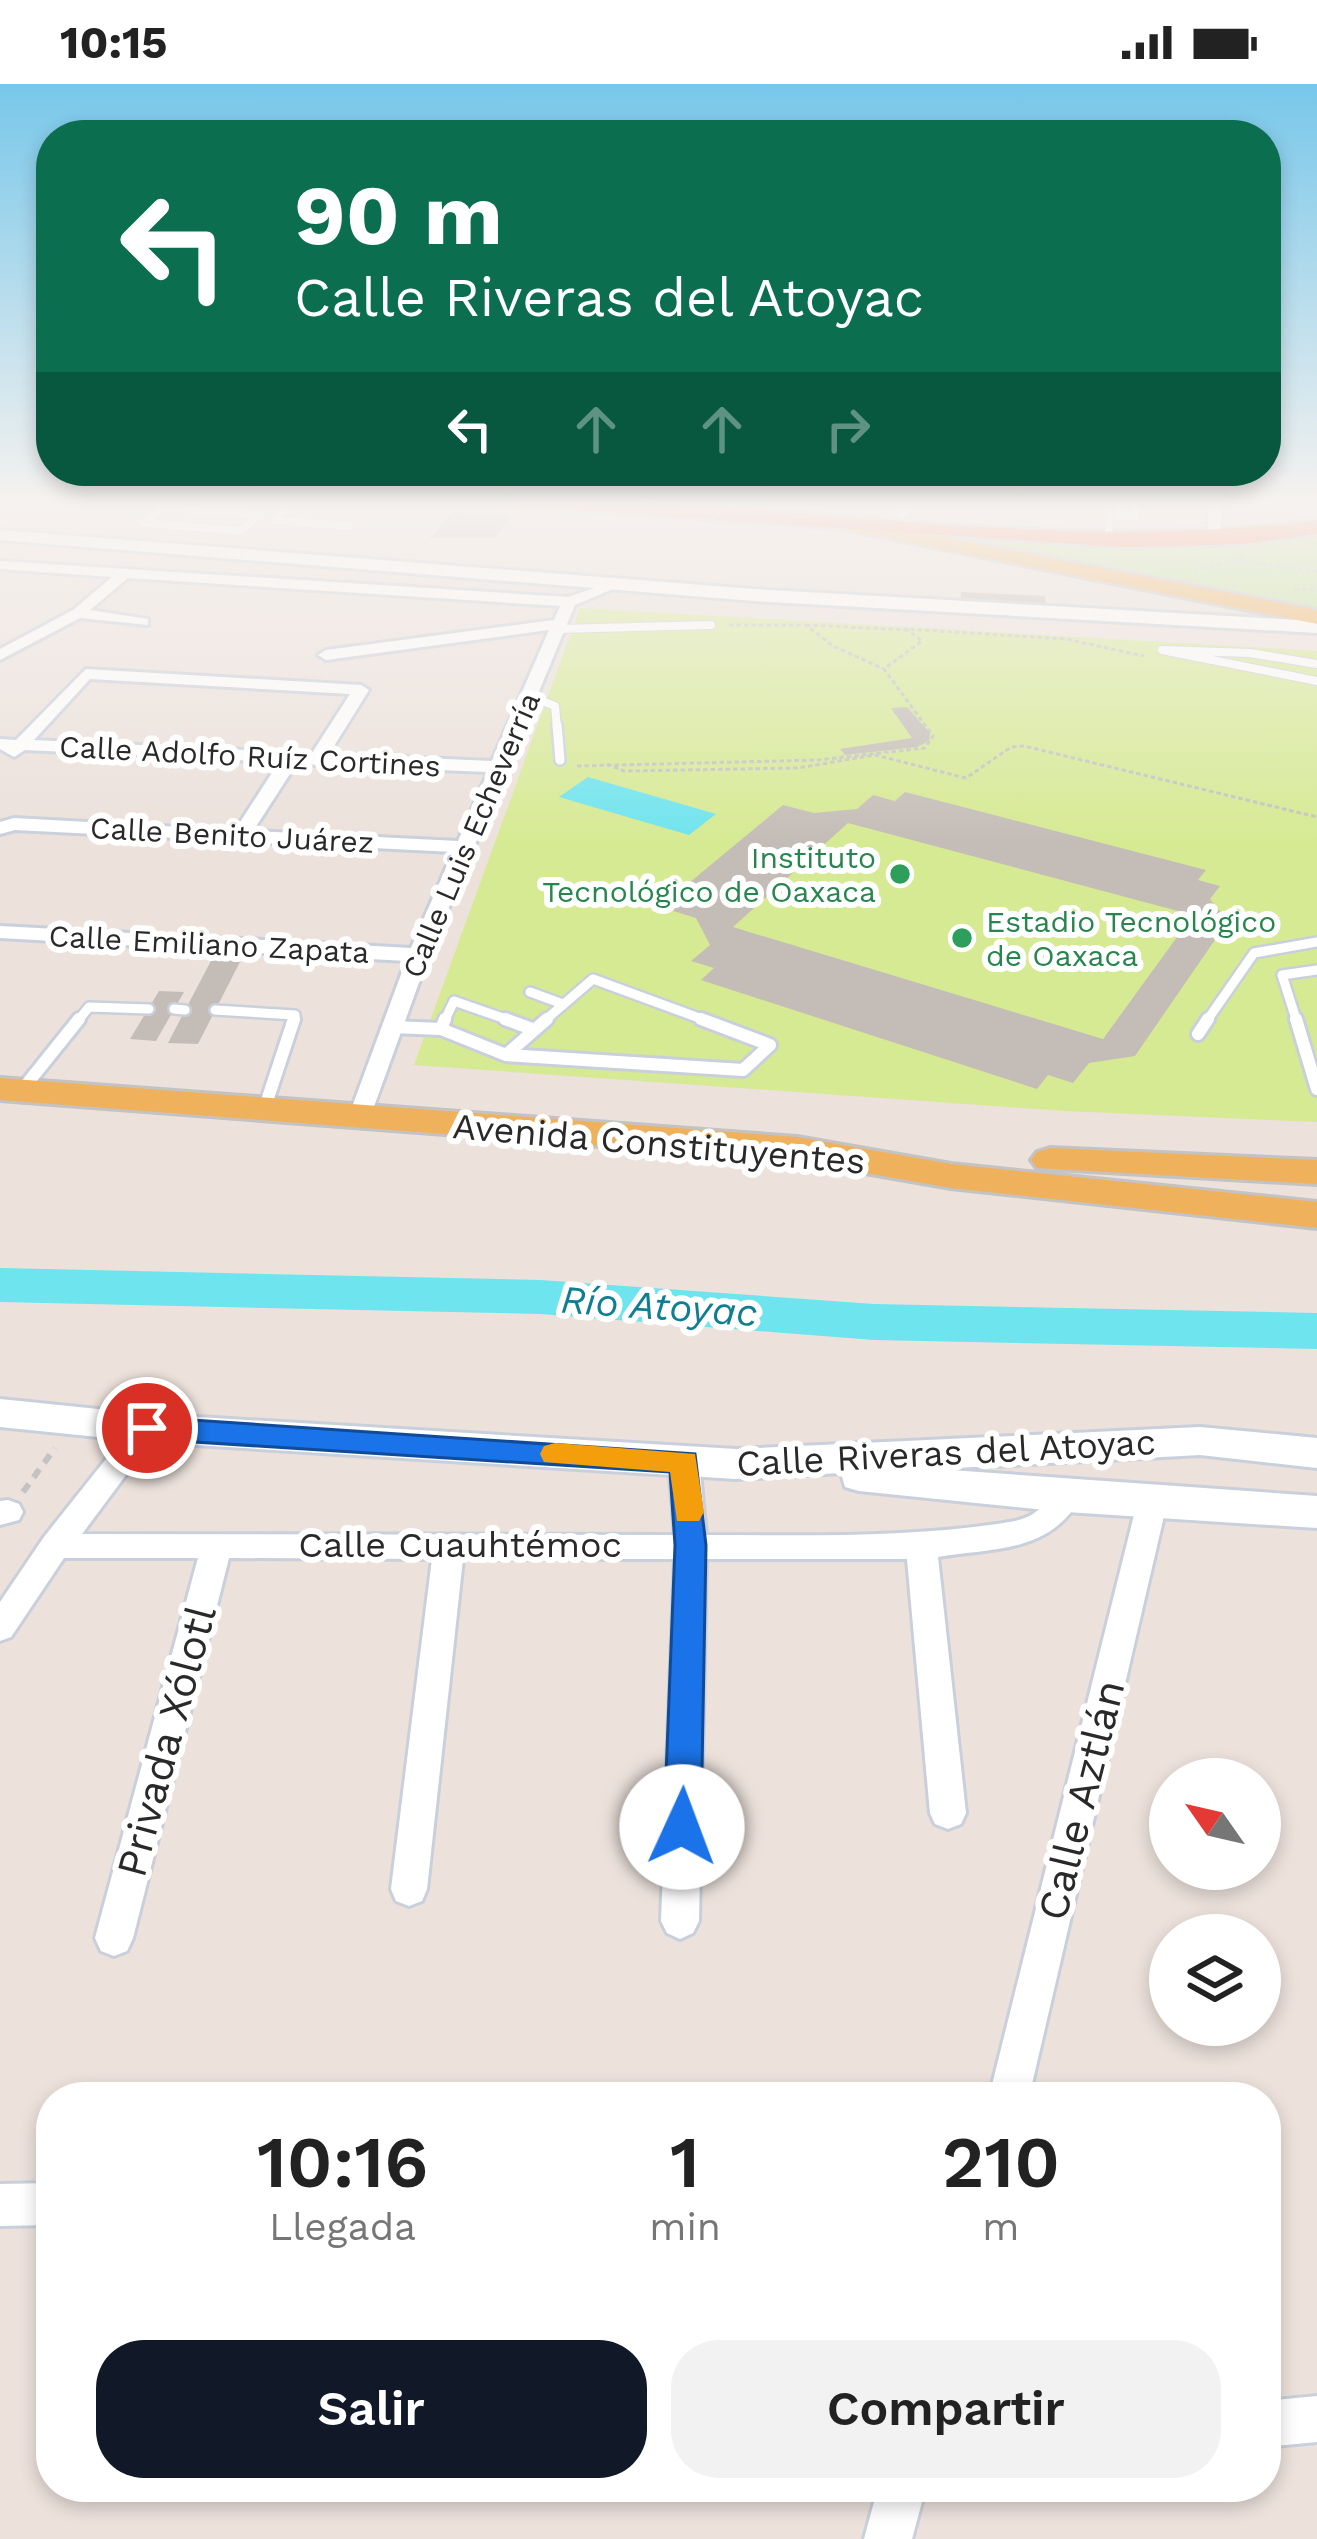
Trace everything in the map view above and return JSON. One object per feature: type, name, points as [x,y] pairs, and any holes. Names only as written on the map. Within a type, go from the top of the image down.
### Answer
[{"type":"main road","points":[[1269,614],[1315,625]]},
{"type":"main road","name":"Avenida Constituyentes","points":[[11,1089],[797,1149],[951,1176],[1317,1215]]},
{"type":"main road","points":[[797,1149],[1317,1172]]},
{"type":"street","points":[[0,656],[77,614]]},
{"type":"street","points":[[82,614],[143,622]]},
{"type":"street","name":"Calle Luis Echeverría","points":[[360,1118],[419,956],[564,614]]},
{"type":"street","points":[[1121,614],[1315,625]]},
{"type":"street","points":[[326,656],[559,626]]},
{"type":"street","points":[[0,760],[25,745],[86,674],[366,683],[316,760]]},
{"type":"street","name":"Calle Adolfo Ruíz Cortines","points":[[0,744],[499,767]]},
{"type":"street","points":[[240,836],[291,758]]},
{"type":"street","name":"Calle Benito Juárez","points":[[0,828],[14,824],[465,848]]},
{"type":"street","name":"Calle Emiliano Zapata","points":[[0,932],[419,956]]},
{"type":"street","name":"Calle Riveras del Atoyac","points":[[0,1413],[147,1428],[736,1464],[1200,1441],[1317,1453]]},
{"type":"street","points":[[0,1628],[55,1546],[147,1428]]},
{"type":"street","points":[[680,1921],[691,1545],[685,1462]]},
{"type":"street","points":[[736,1464],[1066,1497],[1317,1512]]},
{"type":"street","name":"Calle Cuauhtémoc","points":[[55,1546],[921,1547],[1024,1532],[1047,1521],[1066,1497]]},
{"type":"street","name":"Calle Aztlán","points":[[1013,2082],[1152,1503]]},
{"type":"street","name":"Privada Xólotl","points":[[114,1938],[218,1544]]},
{"type":"street","points":[[409,1888],[449,1546]]},
{"type":"street","points":[[921,1547],[948,1813]]},
{"type":"street","points":[[0,2205],[36,2204]]},
{"type":"street","points":[[1281,2423],[1317,2419]]},
{"type":"street","points":[[888,2539],[898,2502]]},
{"type":"lane","points":[[559,626],[711,625]]},
{"type":"lane","points":[[1317,664],[1250,653],[1162,650],[1317,681]]},
{"type":"lane","points":[[529,696],[555,706],[560,760]]},
{"type":"lane","points":[[1198,1034],[1254,953],[1317,941]]},
{"type":"lane","points":[[1317,970],[1282,975],[1317,1090]]},
{"type":"lane","points":[[393,1027],[441,1029],[506,1055],[743,1070],[770,1045],[593,979],[506,1055]]},
{"type":"lane","points":[[530,992],[563,1004]]},
{"type":"lane","points":[[441,1029],[454,1001],[532,1029]]},
{"type":"lane","points":[[11,1089],[89,1007],[148,1009]]},
{"type":"lane","points":[[215,1010],[295,1015],[264,1110]]},
{"type":"path","points":[[711,625],[806,625],[1066,639],[1155,658]]},
{"type":"path","points":[[560,760],[566,767],[606,763],[624,770],[796,767],[863,763],[875,755],[913,752],[933,742],[884,669],[832,646],[806,625]]},
{"type":"path","points":[[884,669],[922,641],[906,630]]},
{"type":"path","points":[[875,755],[966,778],[1011,747],[1024,746],[1317,817]]},
{"type":"path","points":[[4,1512],[76,1420]]},
{"type":"green space","name":"Instituto Tecnológico de Oaxaca","points":[[578,614],[675,614],[1317,651],[1317,1122],[1065,1111],[414,1065]]},
{"type":"water","points":[[588,777],[716,814],[689,835],[559,797]]},
{"type":"building","points":[[907,707],[930,733],[929,741],[917,747],[845,755],[840,749],[912,738],[891,708]]},
{"type":"building","points":[[905,792],[1206,870],[1198,880],[1220,886],[1210,899],[1228,921],[1135,1056],[1089,1063],[1073,1083],[1048,1075],[1037,1089],[701,980],[714,968],[691,961],[710,945],[696,918],[660,907],[783,805],[814,813],[857,809],[873,795],[895,801]],"holes":[[[848,823],[1193,915],[1103,1039],[733,927]]]},
{"type":"building","points":[[214,955],[243,956],[198,1044],[168,1043]]},
{"type":"building","points":[[159,991],[184,992],[156,1041],[130,1039]]},
{"type":"waterway","name":"Río Atoyac","points":[[0,1285],[540,1297],[874,1322],[1317,1331]]},
{"type":"slow traffic","points":[[555,1454],[685,1462],[688,1512]]},
{"type":"place","name":"Instituto Tecnológico de Oaxaca","points":[[900,874]]},
{"type":"place","name":"Estadio Tecnológico de Oaxaca","points":[[962,938]]},
{"type":"route","points":[[147,1428],[685,1462],[691,1545],[682,1827]]}]
